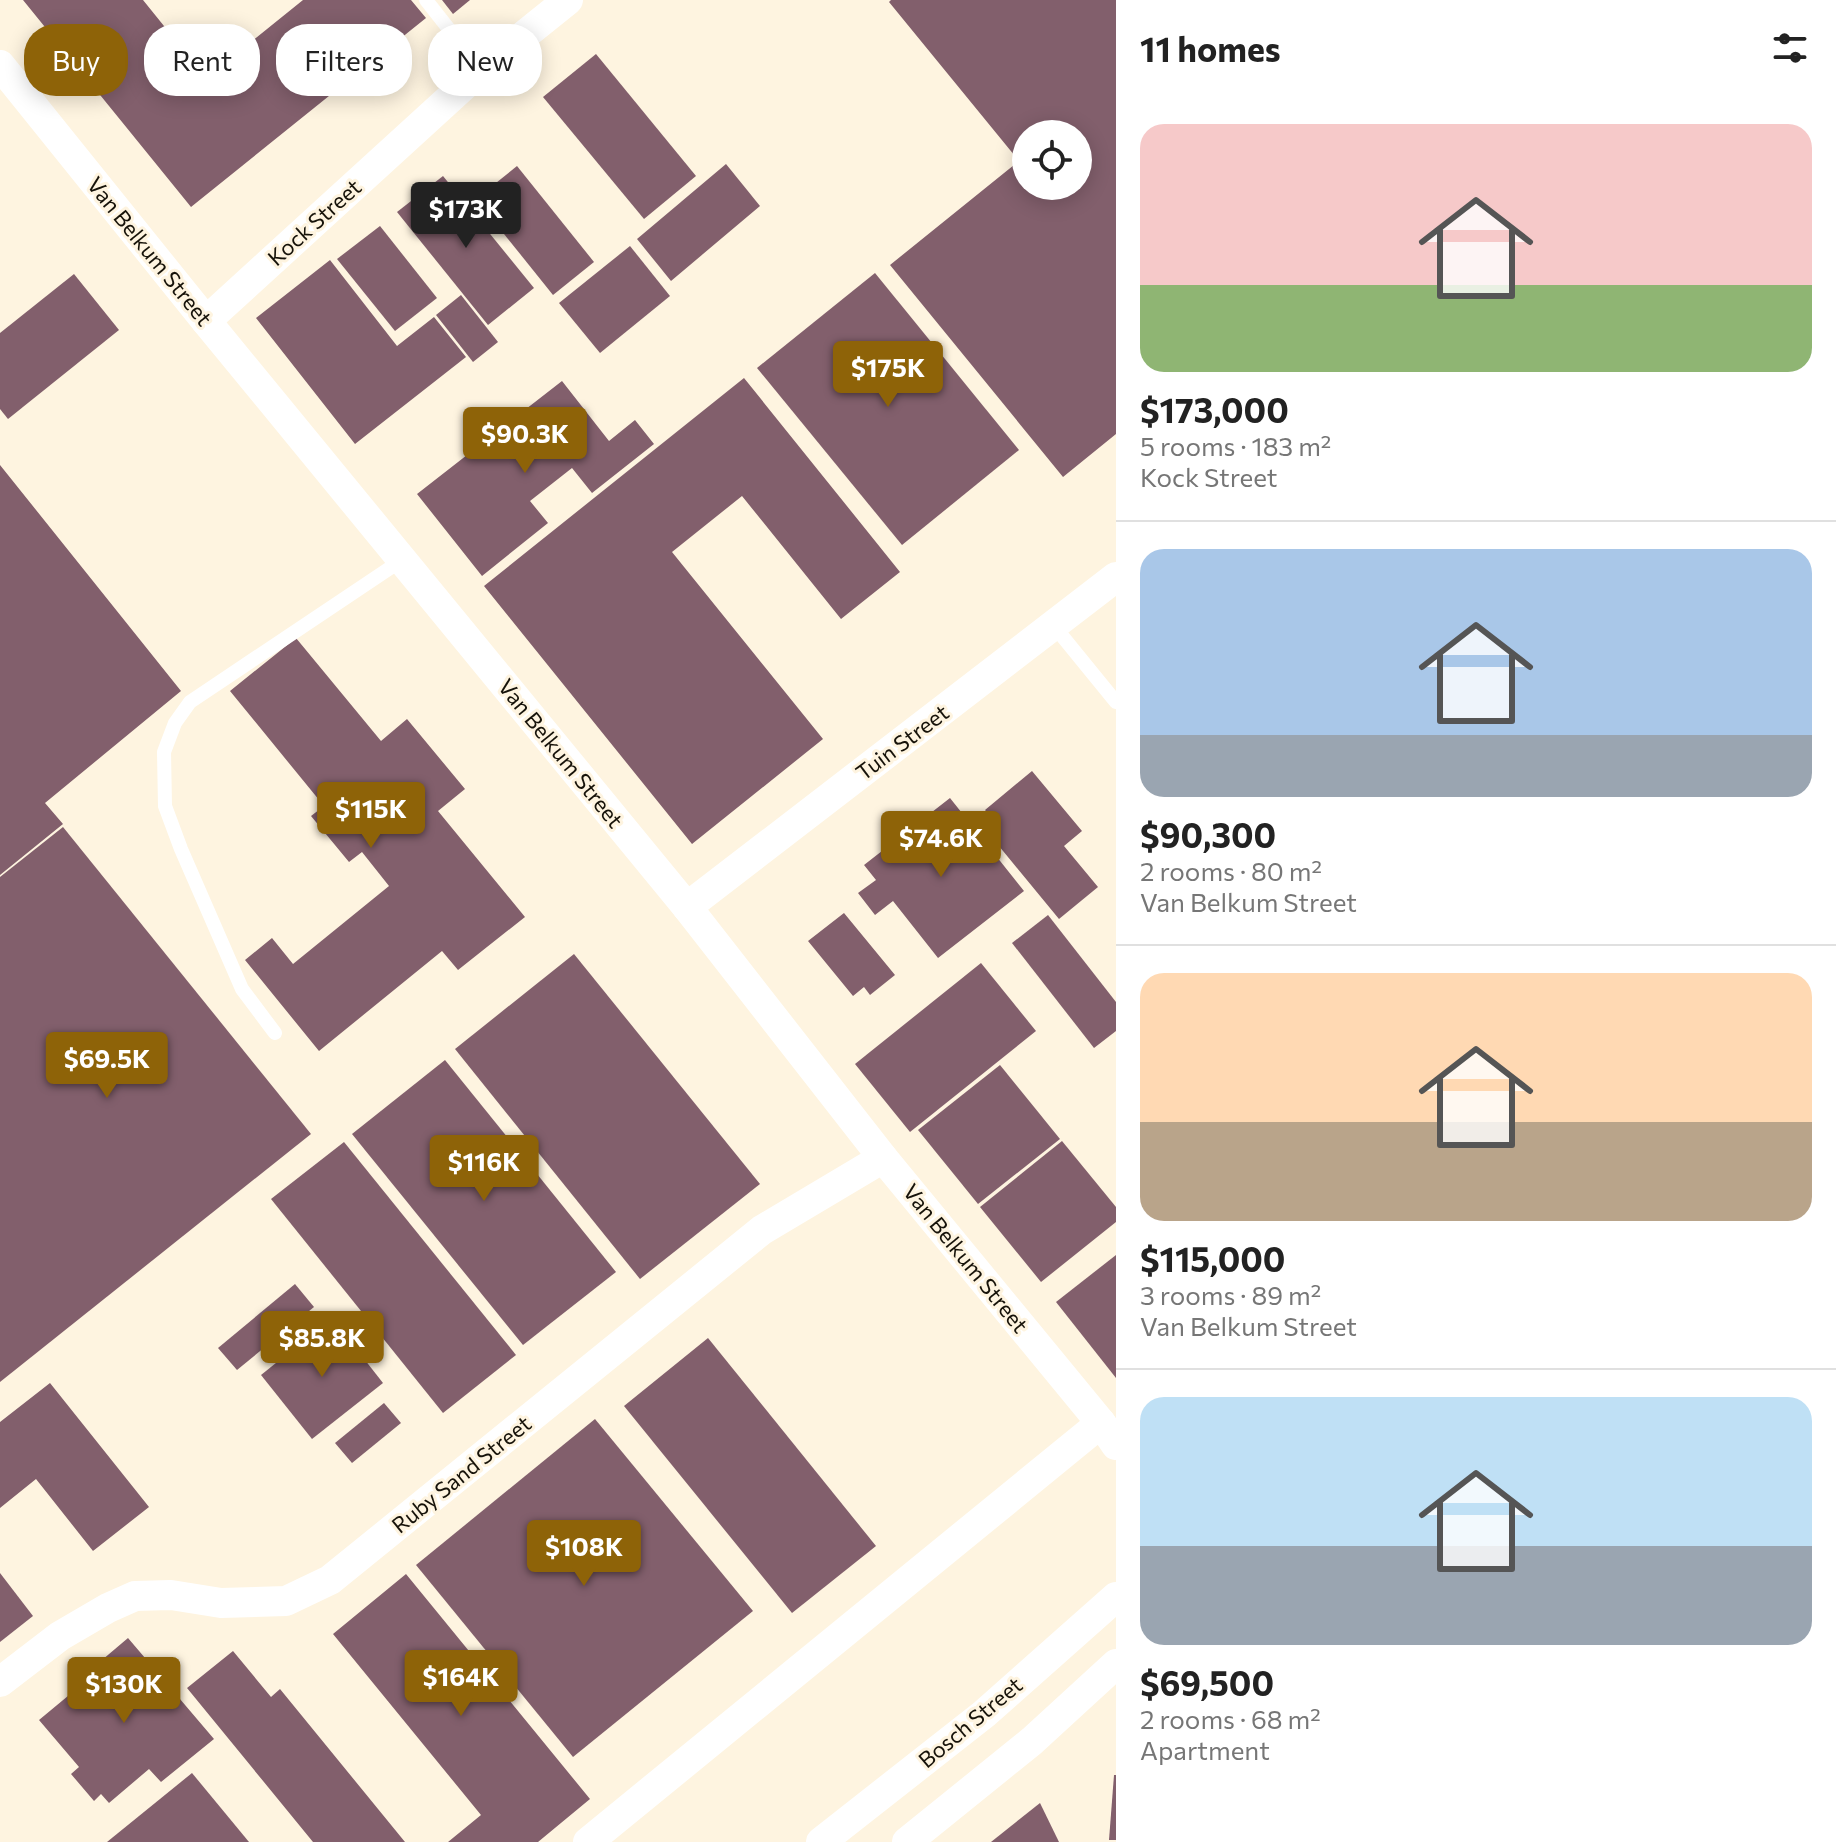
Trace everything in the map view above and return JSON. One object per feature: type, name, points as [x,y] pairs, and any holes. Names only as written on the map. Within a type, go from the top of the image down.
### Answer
[{"type":"street","name":"Kock Street","points":[[538,24],[568,0]]},
{"type":"street","name":"Van Belkum Street","points":[[0,65],[687,907],[883,1158],[1108,1434]]},
{"type":"street","name":"Kock Street","points":[[206,321],[453,96]]},
{"type":"street","name":"Tuin Street","points":[[687,907],[1116,577]]},
{"type":"street","name":"Ruby Sand Street","points":[[0,1682],[60,1636],[135,1596],[171,1595],[221,1603],[286,1601],[330,1580],[762,1230],[883,1158]]},
{"type":"street","points":[[588,1842],[1108,1434]]},
{"type":"street","name":"Bosch Street","points":[[821,1842],[984,1714],[1116,1597]]},
{"type":"street","points":[[907,1842],[1032,1741],[1116,1664]]},
{"type":"lane","points":[[426,0],[445,24]]},
{"type":"lane","points":[[275,1033],[242,989],[181,849],[165,806],[164,752],[175,723],[190,702],[402,560]]},
{"type":"lane","points":[[1054,626],[1116,702]]},
{"type":"building","points":[[23,0],[143,0],[162,24],[144,24],[144,96],[260,96],[260,35],[303,0],[411,0],[426,18],[412,29],[412,24],[276,24],[276,96],[329,96],[191,207],[101,96],[128,96],[128,24],[42,24]]},
{"type":"building","points":[[442,0],[470,0],[453,14]]},
{"type":"building","points":[[891,0],[1116,0],[1116,434],[1063,477],[890,265],[1012,167],[1012,200],[1092,200],[1092,120],[1012,120],[1012,152],[889,2]]},
{"type":"building","points":[[596,54],[696,176],[644,219],[543,97]]},
{"type":"building","points":[[726,164],[760,206],[671,281],[637,239]]},
{"type":"building","points":[[517,166],[594,262],[553,295],[476,199]]},
{"type":"building","points":[[443,176],[534,288],[488,325],[397,212]]},
{"type":"building","points":[[380,226],[437,298],[395,331],[337,259]]},
{"type":"building","points":[[630,246],[670,296],[600,353],[559,303]]},
{"type":"building","points":[[330,260],[397,346],[434,317],[466,357],[355,444],[256,318]]},
{"type":"building","points":[[875,273],[1019,450],[902,545],[757,368]]},
{"type":"building","points":[[74,274],[119,330],[8,419],[0,409],[0,333]]},
{"type":"building","points":[[461,295],[498,342],[473,362],[436,315]]},
{"type":"building","points":[[744,378],[900,572],[841,619],[742,496],[672,552],[823,739],[692,844],[484,586]]},
{"type":"building","points":[[562,381],[609,441],[635,420],[654,444],[592,493],[572,468],[530,501],[548,523],[482,576],[417,494]]},
{"type":"building","points":[[0,465],[181,691],[45,803],[63,824],[0,875]]},
{"type":"building","points":[[296,638],[381,741],[407,719],[465,789],[438,811],[525,917],[458,970],[442,951],[319,1051],[245,960],[272,938],[293,964],[389,886],[362,852],[349,862],[311,816],[324,806],[230,691]]},
{"type":"building","points":[[1032,771],[1082,831],[1064,846],[1098,887],[1059,919],[985,829],[994,821],[985,810]]},
{"type":"building","points":[[950,798],[1024,891],[938,958],[893,901],[875,915],[858,893],[876,880],[864,865]]},
{"type":"building","points":[[63,827],[311,1134],[0,1382],[0,877]]},
{"type":"building","points":[[844,913],[895,975],[870,995],[864,987],[853,996],[808,941]]},
{"type":"building","points":[[1048,915],[1116,1002],[1116,1031],[1094,1048],[1012,943]]},
{"type":"building","points":[[574,954],[760,1184],[640,1279],[455,1049]]},
{"type":"building","points":[[981,963],[1036,1031],[910,1132],[855,1064]]},
{"type":"building","points":[[445,1060],[616,1272],[523,1345],[352,1134]]},
{"type":"building","points":[[1000,1065],[1060,1139],[978,1204],[918,1130]]},
{"type":"building","points":[[1062,1141],[1116,1207],[1116,1222],[1041,1282],[980,1207]]},
{"type":"building","points":[[344,1142],[516,1355],[443,1413],[271,1199]]},
{"type":"building","points":[[1116,1255],[1116,1378],[1056,1302]]},
{"type":"building","points":[[295,1284],[314,1307],[237,1370],[218,1348]]},
{"type":"building","points":[[332,1318],[383,1383],[312,1439],[261,1375]]},
{"type":"building","points":[[708,1338],[876,1546],[792,1613],[624,1406]]},
{"type":"building","points":[[50,1383],[149,1507],[93,1551],[36,1479],[0,1508],[0,1422]]},
{"type":"building","points":[[384,1403],[401,1423],[352,1463],[335,1443]]},
{"type":"building","points":[[595,1419],[753,1611],[573,1757],[416,1565]]},
{"type":"building","points":[[0,1573],[33,1616],[0,1642]]},
{"type":"building","points":[[406,1574],[590,1799],[538,1842],[448,1842],[481,1815],[333,1634]]},
{"type":"building","points":[[128,1638],[214,1739],[161,1782],[149,1769],[109,1803],[101,1794],[94,1801],[71,1774],[79,1767],[39,1720],[80,1686],[76,1682]]},
{"type":"building","points":[[233,1651],[271,1697],[280,1689],[405,1842],[313,1842],[187,1688]]},
{"type":"building","points":[[192,1773],[249,1842],[107,1842]]},
{"type":"building","points":[[1114,1775],[1116,1840],[1109,1840]]},
{"type":"building","points":[[1040,1803],[1059,1842],[991,1842]]}]
